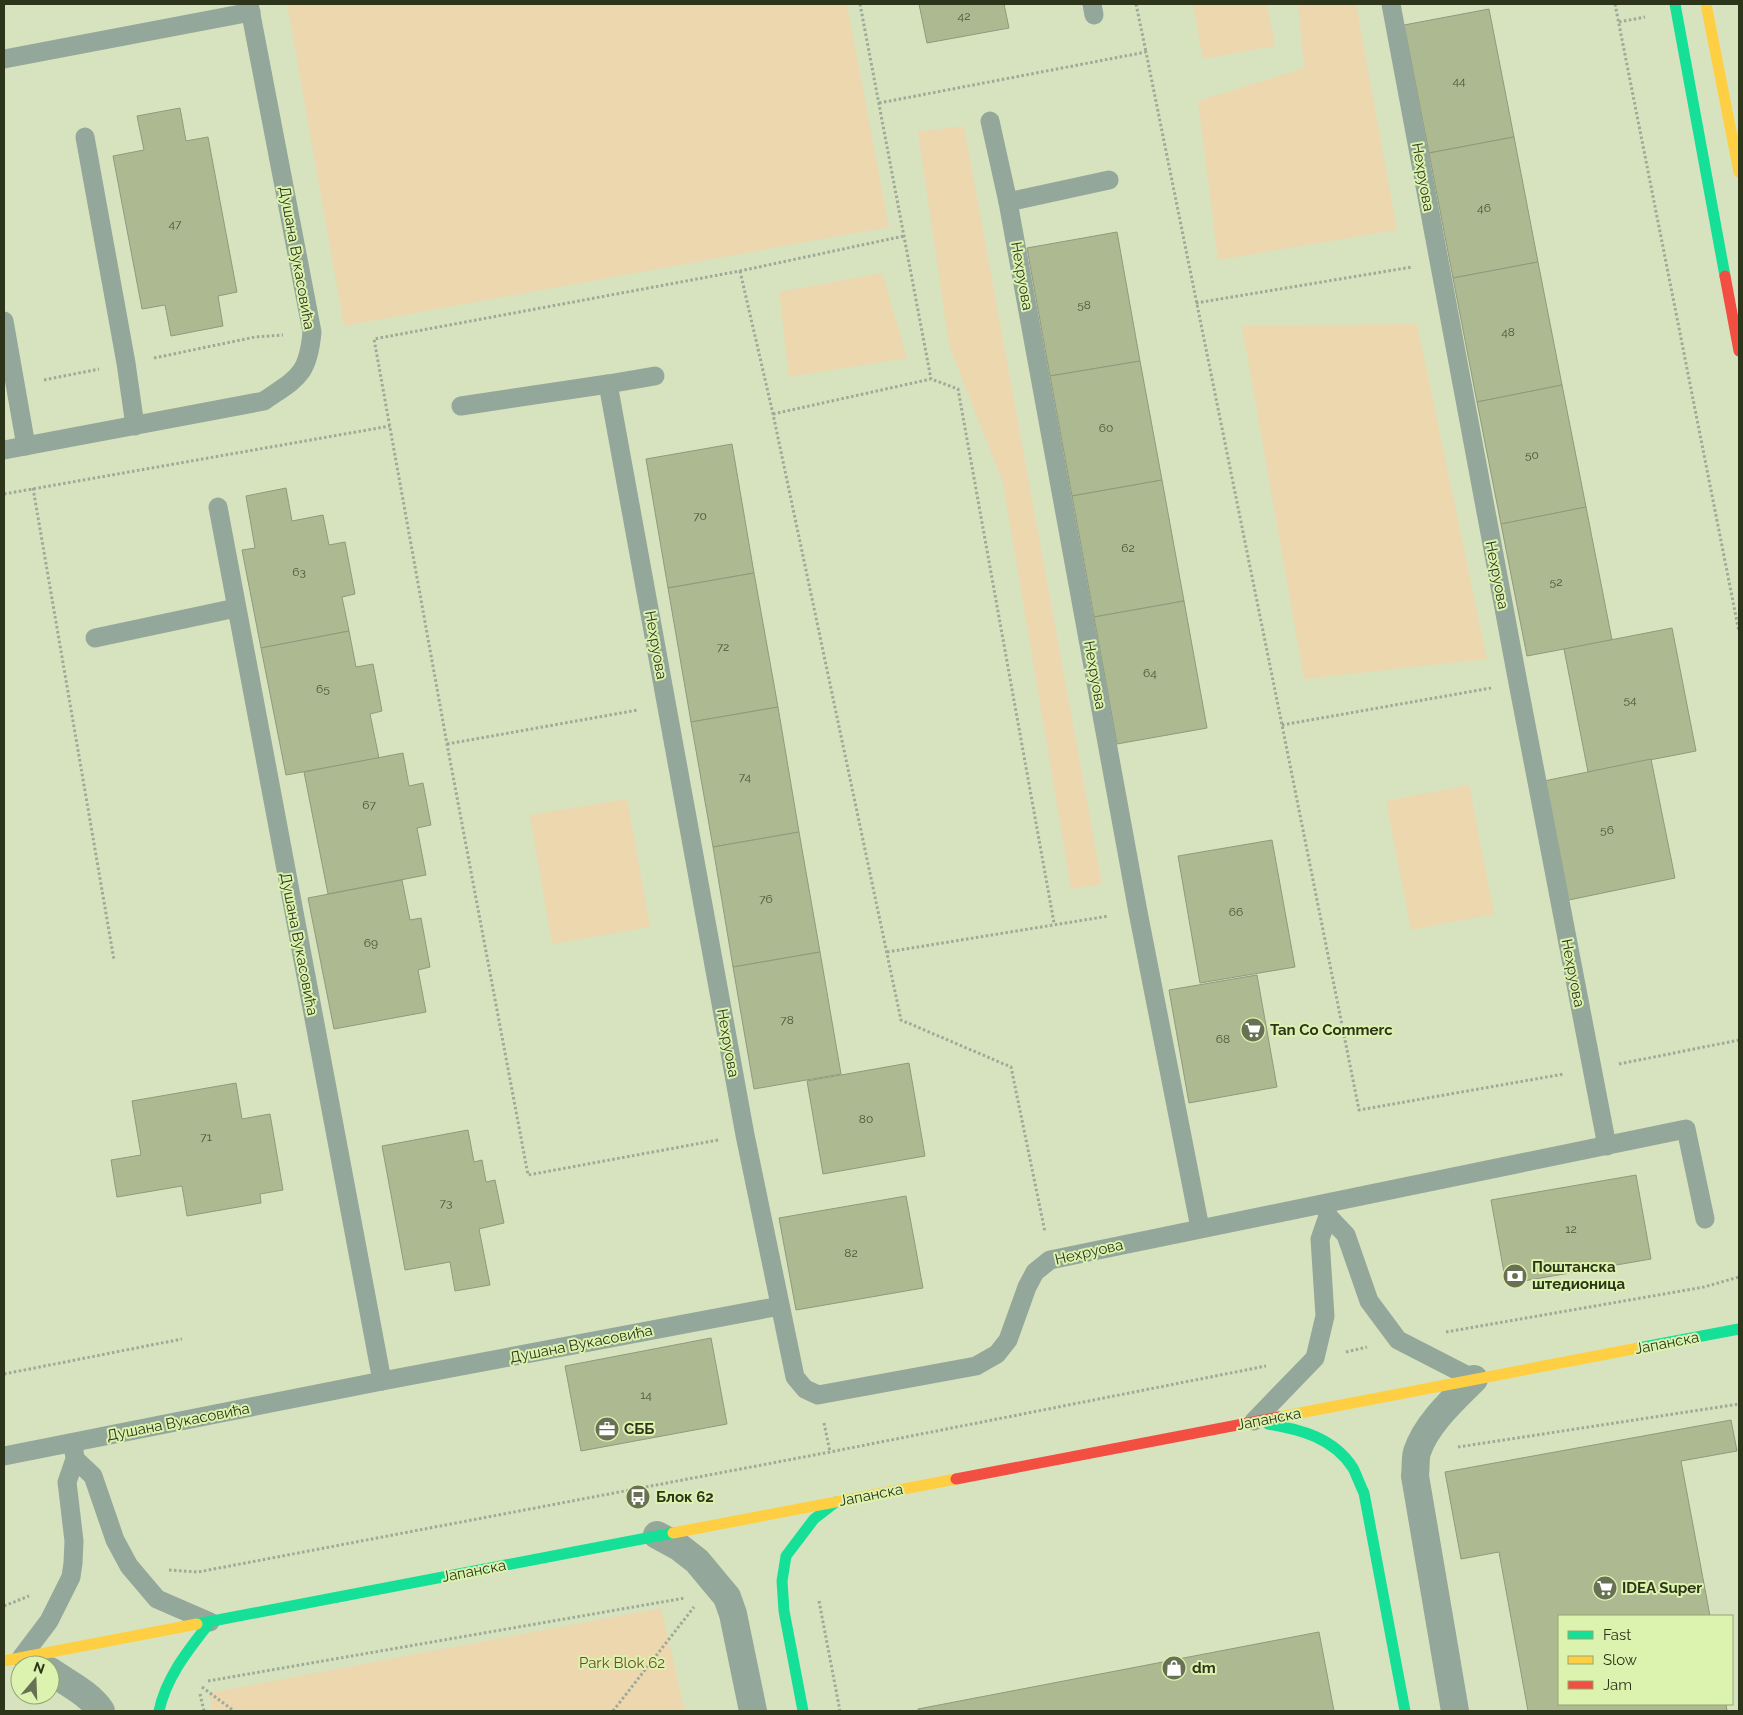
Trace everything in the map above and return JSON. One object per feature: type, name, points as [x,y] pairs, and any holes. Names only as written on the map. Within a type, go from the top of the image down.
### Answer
[{"type":"street","points":[[1675,4],[1739,351]]},
{"type":"street","points":[[1706,4],[1739,172]]},
{"type":"street","name":"Јапанска","points":[[51,1655],[657,1535],[837,1502],[1736,1328]]},
{"type":"street","points":[[1455,1711],[1415,1476],[1417,1453],[1425,1437],[1447,1406],[1474,1379]]},
{"type":"street","points":[[1254,1422],[1294,1428],[1311,1433],[1332,1446],[1351,1465],[1364,1493],[1405,1711]]},
{"type":"street","points":[[803,1711],[784,1611],[782,1581],[786,1556],[814,1519],[837,1502]]},
{"type":"street","points":[[657,1535],[679,1547],[698,1561],[727,1597],[733,1614],[753,1711]]},
{"type":"street","points":[[160,1711],[167,1689],[188,1648],[210,1622]]},
{"type":"street","points":[[60,1678],[82,1692],[101,1711]]},
{"type":"lane","name":"Нехруова","points":[[1391,4],[1607,1146]]},
{"type":"lane","name":"Душана Вукасовића","points":[[4,59],[250,8],[312,332],[310,350],[305,367],[298,377],[264,401],[4,450]]},
{"type":"lane","name":"Нехруова","points":[[990,121],[1008,202],[1138,912],[1200,1228]]},
{"type":"lane","points":[[85,136],[136,426]]},
{"type":"lane","points":[[1008,202],[1109,180]]},
{"type":"lane","points":[[4,321],[26,446]]},
{"type":"lane","points":[[462,406],[655,376]]},
{"type":"lane","name":"Нехруова","points":[[608,384],[745,1135],[795,1377],[805,1389],[818,1395],[976,1366],[997,1354],[1008,1340],[1027,1287],[1036,1272],[1050,1260],[1200,1228],[1327,1210],[1686,1129],[1705,1219]]},
{"type":"lane","name":"Душана Вукасовића","points":[[218,507],[382,1381]]},
{"type":"lane","points":[[95,638],[236,608]]},
{"type":"lane","points":[[1327,1210],[1346,1235],[1369,1301],[1398,1340],[1474,1379]]},
{"type":"lane","points":[[1254,1422],[1315,1358],[1325,1316],[1320,1239],[1327,1210]]},
{"type":"lane","name":"Душана Вукасовића","points":[[4,1456],[74,1451],[382,1381],[780,1306]]},
{"type":"lane","points":[[74,1451],[93,1476],[114,1540],[129,1566],[158,1599],[210,1622]]},
{"type":"lane","points":[[26,1655],[49,1620],[70,1577],[74,1541],[67,1482],[74,1451]]},
{"type":"path","points":[[860,4],[931,379]]},
{"type":"path","points":[[1136,4],[1359,1110],[1591,1069],[1739,1040]]},
{"type":"path","points":[[1615,4],[1739,632]]},
{"type":"path","points":[[1619,22],[1654,15]]},
{"type":"path","points":[[879,104],[1146,52]]},
{"type":"path","points":[[745,1135],[528,1175],[447,744],[374,339],[740,271],[904,236]]},
{"type":"path","points":[[1196,303],[1439,263]]},
{"type":"path","points":[[740,271],[773,414],[901,1020],[1010,1067],[1050,1260]]},
{"type":"path","points":[[16,386],[255,337],[312,332]]},
{"type":"path","points":[[773,414],[931,379],[958,389],[1054,924]]},
{"type":"path","points":[[4,494],[390,426]]},
{"type":"path","points":[[33,488],[114,960]]},
{"type":"path","points":[[1282,725],[1518,683]]},
{"type":"path","points":[[447,744],[667,704]]},
{"type":"path","points":[[887,952],[1138,912]]},
{"type":"path","points":[[129,1566],[198,1572],[820,1454],[1249,1369],[1315,1358],[1398,1340],[1704,1287],[1739,1276]]},
{"type":"path","points":[[4,1374],[182,1339]]},
{"type":"path","points":[[1449,1448],[1739,1404]]},
{"type":"path","points":[[4,1606],[70,1577]]},
{"type":"path","points":[[234,1711],[198,1683],[693,1596]]},
{"type":"path","points":[[818,1597],[840,1711]]},
{"type":"path","points":[[613,1711],[697,1602]]},
{"type":"green space","points":[[287,4],[847,4],[889,227],[344,326]]},
{"type":"green space","points":[[1193,4],[1267,4],[1275,46],[1203,59]]},
{"type":"green space","points":[[1298,4],[1356,4],[1397,230],[1218,260],[1198,101],[1304,68]]},
{"type":"green space","points":[[964,126],[1102,884],[1071,889],[1003,483],[949,345],[918,132]]},
{"type":"green space","points":[[882,273],[907,358],[789,377],[779,292]]},
{"type":"green space","points":[[1417,324],[1487,659],[1304,679],[1242,326]]},
{"type":"green space","points":[[1469,785],[1494,914],[1411,930],[1386,801]]},
{"type":"green space","points":[[627,799],[650,927],[552,944],[530,815]]},
{"type":"green space","name":"Park Blok 62","points":[[661,1608],[685,1711],[213,1711],[209,1693]]},
{"type":"building","points":[[919,4],[1004,4],[1009,28],[927,43]]},
{"type":"building","points":[[1489,9],[1514,137],[1429,153],[1404,25]]},
{"type":"building","points":[[180,108],[186,141],[208,137],[237,292],[218,296],[223,326],[171,336],[165,305],[142,309],[113,156],[144,150],[137,116]]},
{"type":"building","points":[[1514,137],[1538,262],[1453,278],[1429,153]]},
{"type":"building","points":[[1117,232],[1140,361],[1050,376],[1027,248]]},
{"type":"building","points":[[1538,262],[1562,385],[1477,402],[1453,278]]},
{"type":"building","points":[[1140,361],[1162,480],[1072,496],[1050,376]]},
{"type":"building","points":[[1562,385],[1586,507],[1501,524],[1477,402]]},
{"type":"building","points":[[732,444],[754,573],[668,588],[646,459]]},
{"type":"building","points":[[1162,480],[1184,601],[1094,617],[1072,496]]},
{"type":"building","points":[[286,488],[292,521],[323,515],[329,545],[345,542],[355,594],[342,597],[349,631],[261,648],[242,550],[255,548],[246,496]]},
{"type":"building","points":[[1586,507],[1612,640],[1527,656],[1501,524]]},
{"type":"building","points":[[754,573],[778,707],[691,722],[668,588]]},
{"type":"building","points":[[1184,601],[1207,728],[1117,744],[1094,617]]},
{"type":"building","points":[[1672,628],[1696,751],[1588,772],[1564,649]]},
{"type":"building","points":[[349,631],[356,667],[373,664],[382,711],[370,714],[379,758],[286,775],[261,648]]},
{"type":"building","points":[[778,707],[799,832],[713,847],[691,722]]},
{"type":"building","points":[[403,753],[409,786],[423,783],[431,825],[417,828],[426,875],[328,894],[304,772]]},
{"type":"building","points":[[1651,759],[1675,878],[1564,901],[1539,782]]},
{"type":"building","points":[[799,832],[820,952],[733,967],[713,847]]},
{"type":"building","points":[[1272,840],[1295,967],[1200,983],[1178,856]]},
{"type":"building","points":[[402,880],[410,920],[421,918],[430,967],[418,970],[426,1012],[334,1029],[308,898]]},
{"type":"building","points":[[820,952],[841,1074],[754,1089],[733,967]]},
{"type":"building","points":[[1257,975],[1277,1087],[1189,1103],[1169,990]]},
{"type":"building","points":[[909,1063],[925,1156],[823,1174],[807,1081]]},
{"type":"building","points":[[236,1083],[242,1119],[270,1114],[283,1190],[260,1194],[261,1203],[187,1216],[182,1186],[117,1197],[111,1160],[141,1155],[132,1101]]},
{"type":"building","points":[[468,1130],[474,1162],[482,1160],[486,1182],[495,1180],[504,1223],[479,1229],[490,1285],[455,1291],[450,1262],[405,1270],[382,1146]]},
{"type":"building","points":[[1636,1175],[1651,1259],[1506,1284],[1491,1200]]},
{"type":"building","points":[[906,1196],[923,1288],[796,1310],[779,1218]]},
{"type":"building","points":[[711,1338],[727,1424],[581,1451],[565,1366]]},
{"type":"building","name":"IDEA Super","points":[[1731,1420],[1737,1451],[1681,1461],[1710,1615],[1558,1615],[1558,1705],[1726,1705],[1727,1711],[1528,1711],[1499,1552],[1461,1559],[1445,1472]]},
{"type":"building","points":[[1319,1632],[1334,1711],[918,1711],[918,1709]]},
{"type":"traffic: fast","points":[[1675,4],[1725,276]]},
{"type":"traffic: fast","points":[[1638,1348],[1739,1329]]},
{"type":"traffic: fast","points":[[1268,1424],[1304,1432],[1326,1442],[1336,1449],[1353,1468],[1364,1493],[1405,1711]]},
{"type":"traffic: fast","points":[[803,1711],[784,1611],[782,1581],[786,1556],[814,1519],[836,1502]]},
{"type":"traffic: fast","points":[[197,1624],[673,1533]]},
{"type":"traffic: fast","points":[[159,1711],[162,1699],[173,1675],[186,1653],[210,1622]]},
{"type":"traffic: slow","points":[[1706,4],[1739,172]]},
{"type":"traffic: slow","points":[[1279,1417],[1638,1348]]},
{"type":"traffic: slow","points":[[673,1533],[956,1479]]},
{"type":"traffic: slow","points":[[4,1661],[197,1624]]},
{"type":"traffic: jam","points":[[1725,276],[1739,351]]},
{"type":"traffic: jam","points":[[956,1479],[1279,1417]]},
{"type":"place","name":"Tan Co Commerc","points":[[1253,1030]]},
{"type":"place","name":"Поштанска штедионица","points":[[1515,1276]]},
{"type":"place","name":"СББ","points":[[607,1429]]},
{"type":"place","name":"Блок 62","points":[[638,1497]]},
{"type":"place","name":"IDEA Super","points":[[1605,1588]]},
{"type":"place","name":"dm","points":[[1174,1668]]}]
